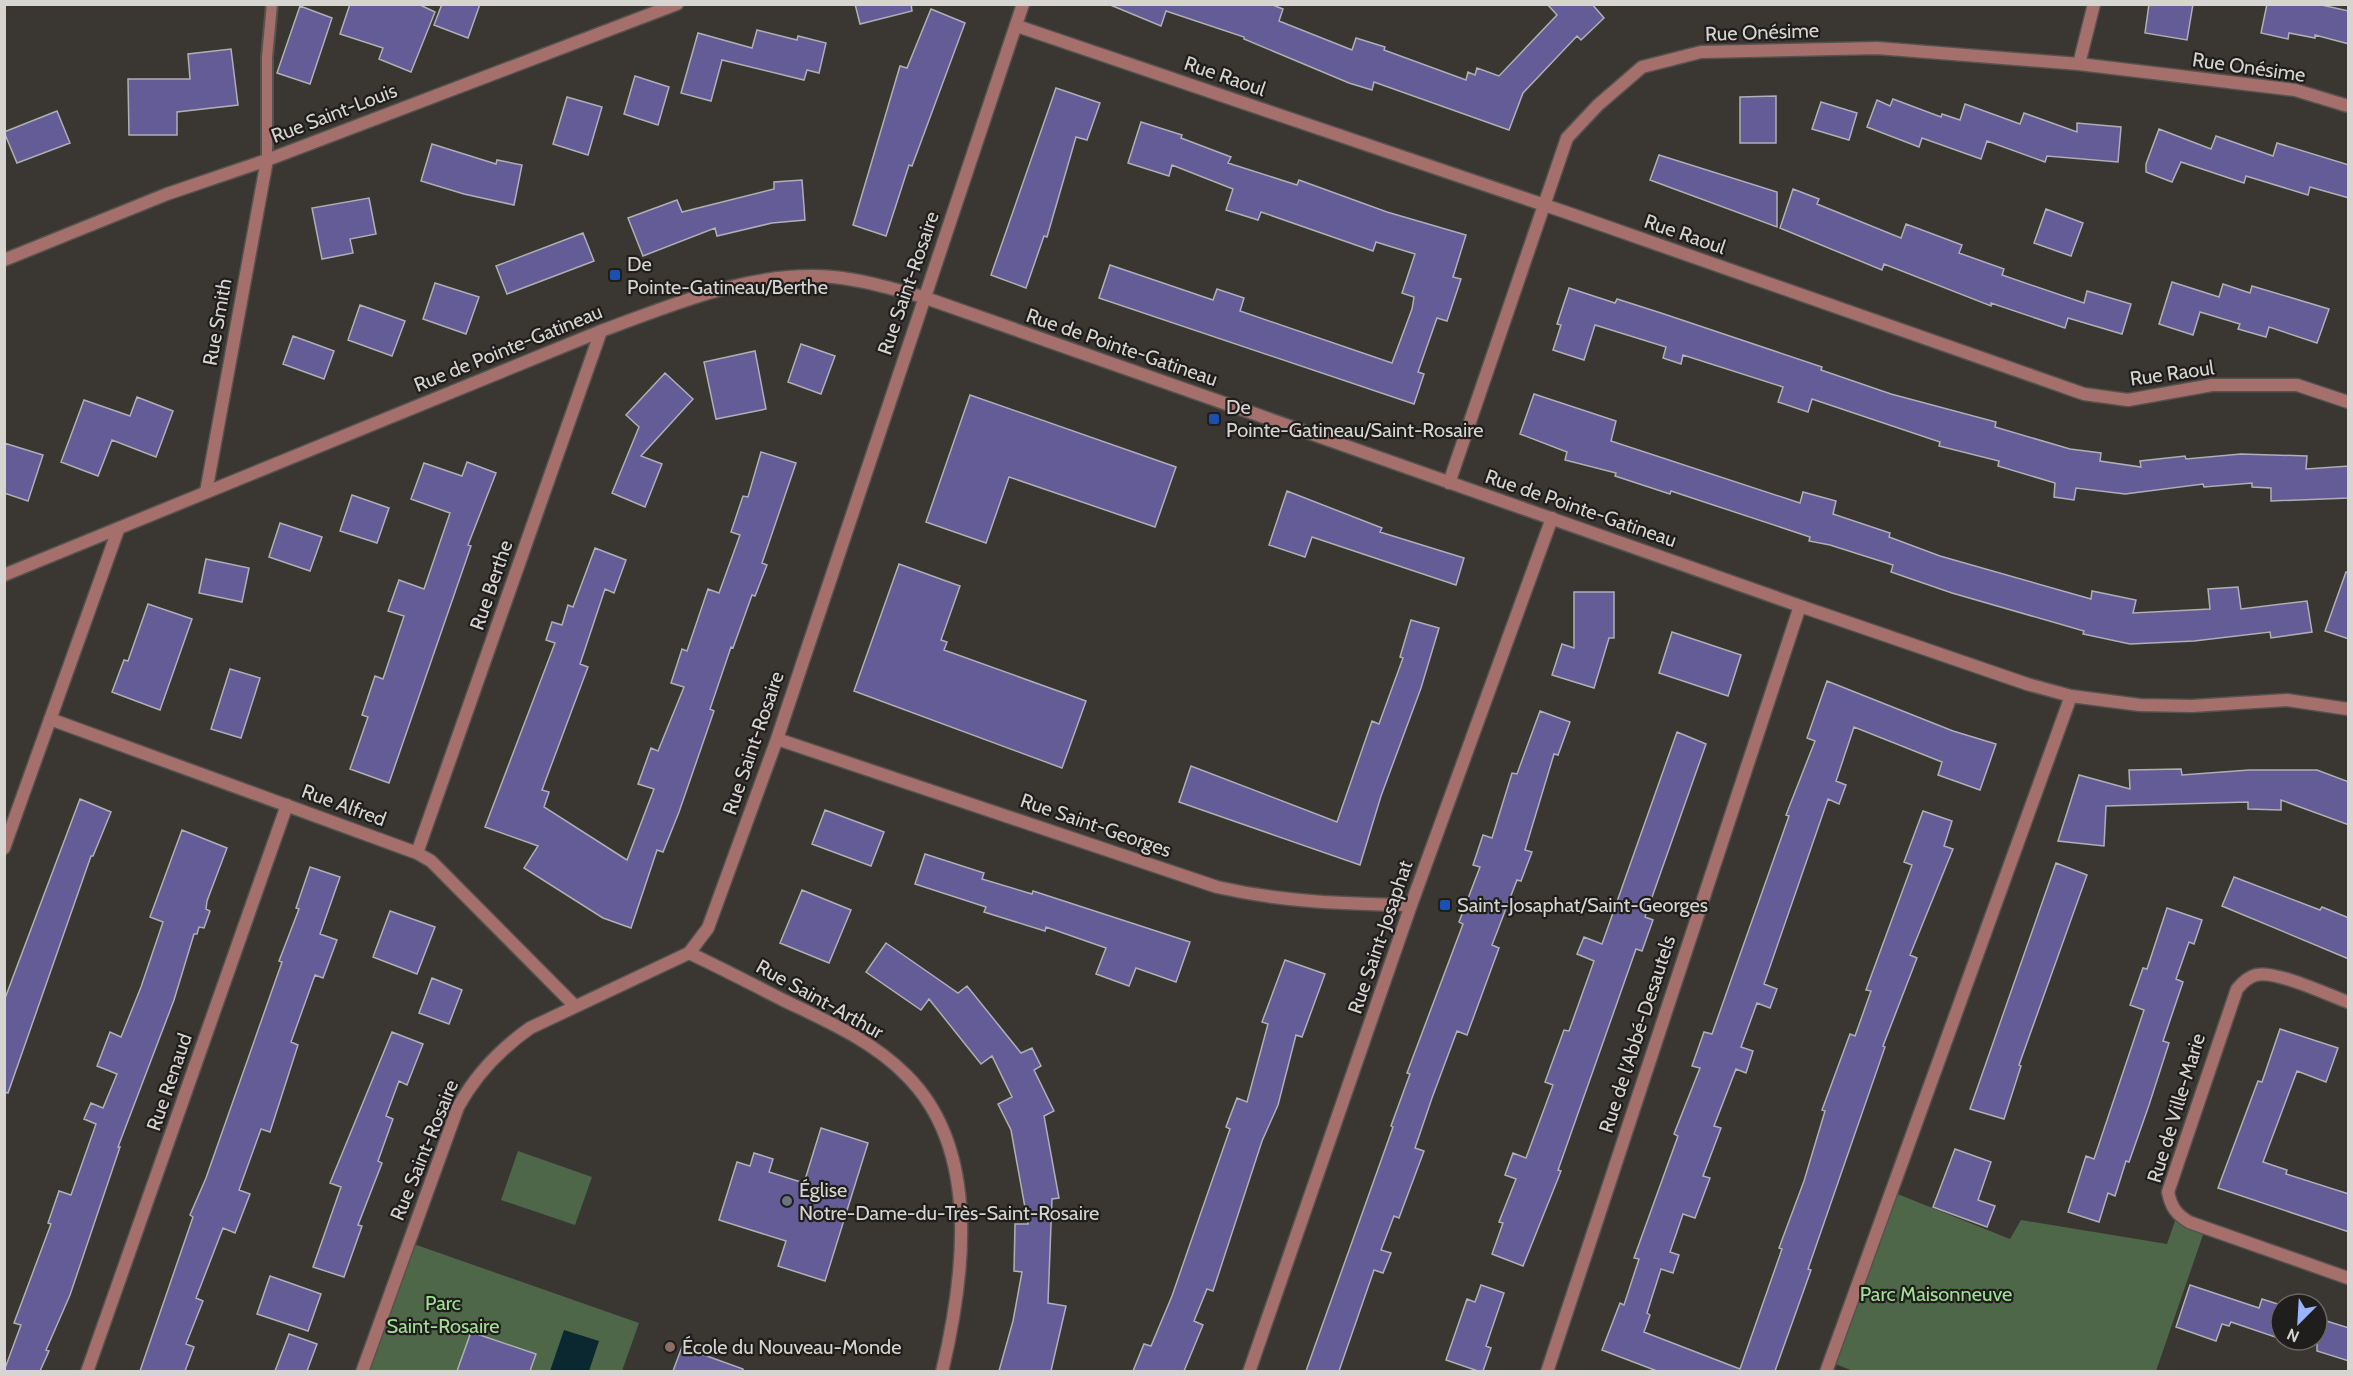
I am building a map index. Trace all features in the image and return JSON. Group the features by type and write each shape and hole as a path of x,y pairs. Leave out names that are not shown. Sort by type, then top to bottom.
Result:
{"street":[{"name":"Rue Saint-Louis","path":"4,260 167,194 267,160 677,4"},
{"name":"Rue Saint-Rosaire","path":"362,1371 454,1119 471,1083 508,1043 530,1028 574,1005 689,953 708,928 777,739 923,297 1023,4"},
{"path":"2079,64 2094,4"},
{"name":"Rue Raoul","path":"1017,26 1543,205 2084,394 2128,400 2212,385 2297,385 2349,402"},
{"name":"Rue Onésime","path":"1449,483 1567,138 1598,105 1642,67 1701,52 1877,48 2079,64 2295,90 2349,106"},
{"name":"Rue Smith","path":"206,492 267,160"},
{"name":"Rue de Pointe-Gatineau","path":"4,575 601,331 697,296 761,281 831,277 864,282 923,297 2027,684 2071,696 2165,706 2287,700 2349,709"},
{"name":"Rue Berthe","path":"417,853 601,331"},
{"name":"Rue Saint-Josaphat","path":"1249,1371 1411,905 1552,518"},
{"path":"4,848 118,530"},
{"name":"Rue de l'Abbé-Desautels","path":"1547,1371 1800,606"},
{"path":"1826,1371 2071,696"},
{"name":"Rue Alfred","path":"51,719 417,853 431,861 574,1005"},
{"name":"Rue Saint-Georges","path":"777,739 1217,886 1249,894 1320,904 1411,905"},
{"name":"Rue Renaud","path":"87,1371 287,805"},
{"name":"Rue Saint-Arthur","path":"689,953 863,1041 907,1075 933,1111 951,1155 958,1185 960,1210 959,1268 955,1309 942,1371"},
{"name":"Rue de Ville-Marie","path":"2349,1002 2275,977 2257,974 2237,989 2168,1192 2170,1204 2177,1215 2189,1222 2349,1278"}],"lane":[{"path":"267,160 267,57 273,4"}],"green space":[{"path":"518,1151 592,1177 575,1225 501,1200"},
{"name":"Parc Maisonneuve","path":"1890,1191 2010,1239 2021,1220 2167,1244 2177,1215 2205,1229 2156,1371 1856,1372 1830,1362"},
{"name":"Parc Saint-Rosaire","path":"408,1242 639,1323 622,1371 362,1372"}],"water":[{"path":"564,1330 599,1341 589,1371 550,1371"}],"building":[{"path":"350,4 418,4 435,12 411,72 379,59 383,48 340,34"},
{"path":"442,4 480,4 468,38 434,25"},
{"path":"855,4 911,4 912,11 860,24"},
{"path":"1108,4 1270,4 1283,9 1279,21 1352,50 1356,38 1385,47 1384,50 1466,80 1468,72 1475,75 1477,68 1499,76 1557,15 1547,4 1592,4 1604,18 1581,40 1577,36 1523,93 1509,130 1374,82 1372,90 1349,83 1244,39 1244,37 1166,11 1161,26"},
{"path":"2149,4 2193,4 2187,40 2145,33"},
{"path":"2267,4 2317,4 2349,11 2349,44 2315,35 2315,38 2289,33 2288,39 2261,33"},
{"path":"300,6 332,18 310,84 277,73"},
{"path":"931,9 965,23 912,166 909,165 886,236 853,225 900,66 907,68"},
{"path":"757,30 797,40 798,36 826,43 819,73 807,70 804,80 722,60 711,101 681,93 698,33 752,48"},
{"path":"231,49 238,105 177,112 177,135 129,135 128,79 190,79 188,54"},
{"path":"635,76 669,87 658,125 624,114"},
{"path":"1056,88 1100,103 1087,140 1076,137 1047,237 1044,236 1026,288 991,275"},
{"path":"1776,96 1776,143 1740,143 1740,97"},
{"path":"567,97 602,107 588,155 553,144"},
{"path":"1893,99 1941,117 1942,114 1960,120 1965,104 2020,124 2024,113 2077,132 2077,123 2121,127 2118,162 2047,156 2045,162 1987,141 1981,159 1922,138 1919,147 1867,127 1877,100 1890,106"},
{"path":"1821,102 1857,113 1849,140 1812,129"},
{"path":"57,111 70,143 17,163 4,132"},
{"path":"1141,122 1182,135 1181,138 1231,157 1228,163 1297,185 1299,180 1387,212 1466,235 1453,277 1461,279 1447,321 1437,318 1418,372 1424,374 1414,404 1099,298 1110,265 1213,300 1217,289 1244,298 1240,311 1392,363 1412,309 1414,297 1402,293 1415,254 1376,242 1373,251 1261,212 1258,220 1226,210 1233,189 1172,165 1169,176 1128,163"},
{"path":"2159,129 2211,149 2216,136 2273,156 2277,143 2349,165 2349,198 2310,187 2308,195 2246,176 2244,183 2181,162 2172,182 2146,172 2146,164"},
{"path":"432,144 496,164 497,160 522,165 514,205 464,194 421,181"},
{"path":"1659,155 1777,192 1777,227 1650,180"},
{"path":"802,180 805,220 772,223 717,236 715,228 643,256 628,218 677,200 682,212 774,189 774,182"},
{"path":"1793,189 1819,199 1817,204 1901,238 1906,224 1962,245 1959,253 2004,269 2002,275 2084,303 2087,291 2131,304 2122,334 2068,318 2065,328 1991,303 1991,306 1884,264 1882,270 1780,228"},
{"path":"369,198 376,234 350,239 353,253 322,259 312,208"},
{"path":"2046,209 2083,223 2071,256 2034,243"},
{"path":"583,233 594,261 507,294 496,266"},
{"path":"2172,282 2219,297 2223,284 2250,293 2252,286 2329,309 2317,343 2269,327 2266,337 2238,329 2240,324 2200,312 2193,335 2159,324"},
{"path":"435,283 479,297 466,334 423,319"},
{"path":"1569,288 1615,303 1617,299 1661,313 1822,367 1821,370 1891,394 1996,422 1995,427 2070,449 2101,453 2100,461 2141,467 2140,461 2185,456 2186,459 2241,454 2307,456 2306,469 2349,466 2349,498 2271,501 2271,488 2252,487 2252,483 2204,487 2203,484 2125,494 2076,488 2074,500 2054,497 2055,483 1998,466 1999,461 1939,446 1940,442 1812,399 1808,412 1778,402 1783,387 1683,355 1681,364 1663,358 1666,347 1595,325 1584,360 1553,350 1561,325 1557,324"},
{"path":"360,305 405,321 392,356 348,340"},
{"path":"293,336 334,351 324,379 283,364"},
{"path":"801,344 835,356 821,394 788,382"},
{"path":"755,351 766,409 716,419 704,362"},
{"path":"665,373 693,399 641,456 662,464 645,507 612,493 639,427 626,415"},
{"path":"1534,394 1616,421 1611,441 1800,503 1803,492 1836,501 1833,514 1890,533 1889,537 1940,556 2091,599 2092,591 2136,600 2133,613 2210,609 2208,589 2238,587 2241,609 2307,601 2312,632 2271,638 2270,632 2194,641 2130,644 2083,634 2084,631 1952,593 1891,572 1893,565 1830,545 1809,541 1810,537 1671,491 1670,494 1615,476 1616,473 1565,460 1567,452 1520,434"},
{"path":"970,395 1176,467 1155,527 1009,477 986,543 926,522"},
{"path":"137,397 173,411 156,457 112,440 98,476 61,462 84,400 130,416"},
{"path":"4,443 43,455 28,501 4,493"},
{"path":"761,452 796,463 762,563 767,565 755,596 752,595 733,648 731,647 710,709 714,711 679,812 663,852 657,850 631,928 603,918 524,868 538,846 485,827 555,643 546,640 552,622 562,625 568,605 573,607 595,548 626,560 614,593 605,589 580,664 588,667 542,790 549,792 544,807 627,860 654,789 638,784 651,748 658,751 684,687 671,683 682,649 687,651 708,589 719,593 740,535 731,532 743,496 748,497"},
{"path":"467,462 496,473 468,545 471,546 389,783 350,769 368,717 362,715 375,676 383,679 404,616 388,611 399,580 424,589 450,513 411,499 424,463 462,476"},
{"path":"1287,491 1382,528 1380,532 1464,558 1456,585 1312,537 1305,557 1269,545"},
{"path":"352,495 389,508 377,543 340,531"},
{"path":"280,523 322,537 310,571 269,557"},
{"path":"206,559 249,568 242,602 199,593"},
{"path":"899,564 960,586 941,640 947,642 944,650 1086,701 1062,768 854,691"},
{"path":"2346,572 2349,573 2349,639 2325,631"},
{"path":"1574,592 1614,592 1614,638 1609,638 1594,688 1552,675 1562,644 1574,648"},
{"path":"148,604 192,619 160,710 112,692 124,660 128,661"},
{"path":"1411,620 1439,628 1421,688 1381,796 1360,865 1179,802 1191,766 1337,822 1372,721 1379,724 1403,658 1400,657"},
{"path":"1672,632 1741,655 1728,696 1659,673"},
{"path":"230,669 260,678 241,738 211,729"},
{"path":"1827,681 1953,731 1996,744 1980,790 1938,775 1942,762 1854,727 1836,781 1846,785 1839,804 1828,799 1764,984 1777,989 1770,1008 1757,1003 1741,1047 1753,1051 1746,1073 1736,1069 1714,1126 1721,1128 1703,1176 1710,1178 1695,1218 1683,1214 1670,1252 1679,1255 1673,1273 1661,1269 1647,1313 1650,1315 1644,1332 1740,1369 1782,1249 1779,1248 1804,1181 1825,1111 1822,1110 1850,1034 1855,1036 1871,991 1866,990 1912,865 1904,862 1923,811 1952,821 1944,846 1953,849 1910,955 1917,958 1883,1046 1885,1047 1808,1269 1811,1270 1775,1371 1657,1371 1602,1350 1620,1303 1624,1305 1639,1259 1634,1258 1678,1136 1674,1134 1700,1068 1692,1066 1704,1032 1712,1034 1789,816 1786,815 1815,741 1807,738"},
{"path":"1540,711 1570,722 1558,755 1554,754 1525,850 1532,852 1521,881 1517,880 1492,945 1499,948 1467,1035 1457,1031 1415,1148 1424,1151 1399,1218 1394,1216 1381,1250 1391,1253 1383,1273 1374,1270 1339,1371 1306,1371 1393,1127 1391,1126 1410,1074 1407,1073 1463,924 1459,922 1480,867 1473,865 1483,835 1492,838 1512,773 1517,774"},
{"path":"1677,732 1706,744 1645,917 1653,920 1642,951 1636,949 1558,1170 1561,1171 1523,1266 1492,1254 1503,1223 1499,1222 1516,1179 1505,1175 1513,1153 1526,1158 1553,1085 1545,1082 1564,1030 1569,1031 1594,961 1577,954 1584,937 1602,944"},
{"path":"2181,769 2182,775 2249,770 2317,770 2349,782 2349,825 2281,800 2281,810 2248,809 2248,802 2106,806 2104,846 2058,841 2079,775 2130,789 2129,770"},
{"path":"80,799 111,812 93,856 91,856 8,1093 4,1092 4,1001"},
{"path":"825,810 884,832 871,866 812,844"},
{"path":"182,830 227,848 207,901 206,909 210,911 204,928 199,927 197,934 194,934 174,1000 118,1147 120,1147 70,1295 46,1350 49,1351 40,1371 4,1371 21,1325 14,1323 51,1224 48,1223 59,1191 71,1195 96,1124 84,1119 91,1103 103,1108 117,1074 97,1066 110,1032 121,1037 141,987 163,922 150,917"},
{"path":"925,854 984,873 982,879 1032,894 1033,891 1190,942 1176,982 1136,968 1129,986 1096,974 1106,948 1046,927 1045,931 984,912 986,907 915,884"},
{"path":"2056,863 2087,875 2019,1065 2021,1066 2004,1119 1970,1109"},
{"path":"310,867 340,877 320,934 337,940 323,978 315,975 291,1042 298,1045 270,1132 261,1129 239,1190 250,1194 235,1233 223,1228 196,1298 203,1301 186,1344 194,1347 185,1371 140,1371 193,1217 190,1215 206,1178 282,962 279,961 299,909 296,908"},
{"path":"2234,877 2320,910 2322,907 2349,918 2349,959 2222,906"},
{"path":"802,890 851,910 829,963 780,943"},
{"path":"2167,908 2202,920 2194,944 2189,942 2176,979 2183,982 2163,1041 2169,1043 2149,1105 2129,1162 2126,1161 2115,1196 2108,1193 2099,1222 2068,1212 2086,1156 2094,1159 2144,1010 2130,1005 2143,968 2147,969"},
{"path":"390,911 435,927 417,974 373,957"},
{"path":"886,943 958,993 967,986 1021,1053 1032,1048 1041,1066 1034,1070 1054,1111 1044,1116 1059,1198 1052,1199 1048,1303 1066,1306 1051,1371 999,1371 1013,1321 1022,1272 1014,1271 1015,1224 1028,1224 1011,1130 998,1104 1012,1097 992,1056 981,1064 929,999 921,1010 866,972"},
{"path":"1285,960 1325,974 1302,1037 1296,1035 1278,1105 1262,1141 1213,1291 1207,1289 1194,1321 1203,1325 1184,1371 1133,1371 1144,1344 1151,1346 1172,1296 1230,1129 1226,1127 1237,1098 1247,1102 1268,1024 1262,1022"},
{"path":"432,978 462,990 449,1024 419,1013"},
{"path":"2280,1029 2338,1048 2326,1082 2297,1071 2263,1162 2287,1170 2286,1174 2349,1194 2349,1232 2218,1188 2258,1081 2262,1082"},
{"path":"392,1032 423,1044 407,1085 399,1081 386,1116 393,1119 378,1161 382,1163 358,1225 362,1226 344,1277 313,1267 341,1187 330,1183"},
{"name":"Église Notre-Dame-du-Très-Saint-Rosaire","path":"821,1128 868,1143 825,1281 778,1266 786,1241 719,1220 737,1162 750,1166 754,1153 773,1159 769,1172 804,1183"},
{"path":"1955,1149 1991,1162 1978,1200 1995,1206 1987,1227 1933,1207"},
{"path":"270,1276 321,1294 308,1331 257,1314"},
{"path":"1481,1285 1504,1293 1486,1346 1491,1348 1483,1371 1478,1371 1446,1360 1467,1299 1475,1302"},
{"path":"2190,1285 2259,1308 2262,1299 2269,1301 2269,1335 2231,1322 2229,1326 2222,1324 2216,1341 2176,1327"},
{"path":"2329,1322 2349,1328 2349,1361 2320,1352 2329,1352"},
{"path":"471,1332 536,1354 530,1371 457,1371"},
{"path":"289,1334 317,1344 307,1371 275,1371"},
{"path":"682,1347 743,1369 743,1371 673,1371"}],"place":[{"name":"De Pointe-Gatineau/Berthe","path":"615,275"},
{"name":"De Pointe-Gatineau/Saint-Rosaire","path":"1214,419"},
{"name":"Saint-Josaphat/Saint-Georges","path":"1445,905"},
{"name":"Église Notre-Dame-du-Très-Saint-Rosaire","path":"787,1201"},
{"name":"École du Nouveau-Monde","path":"670,1347"}]}
